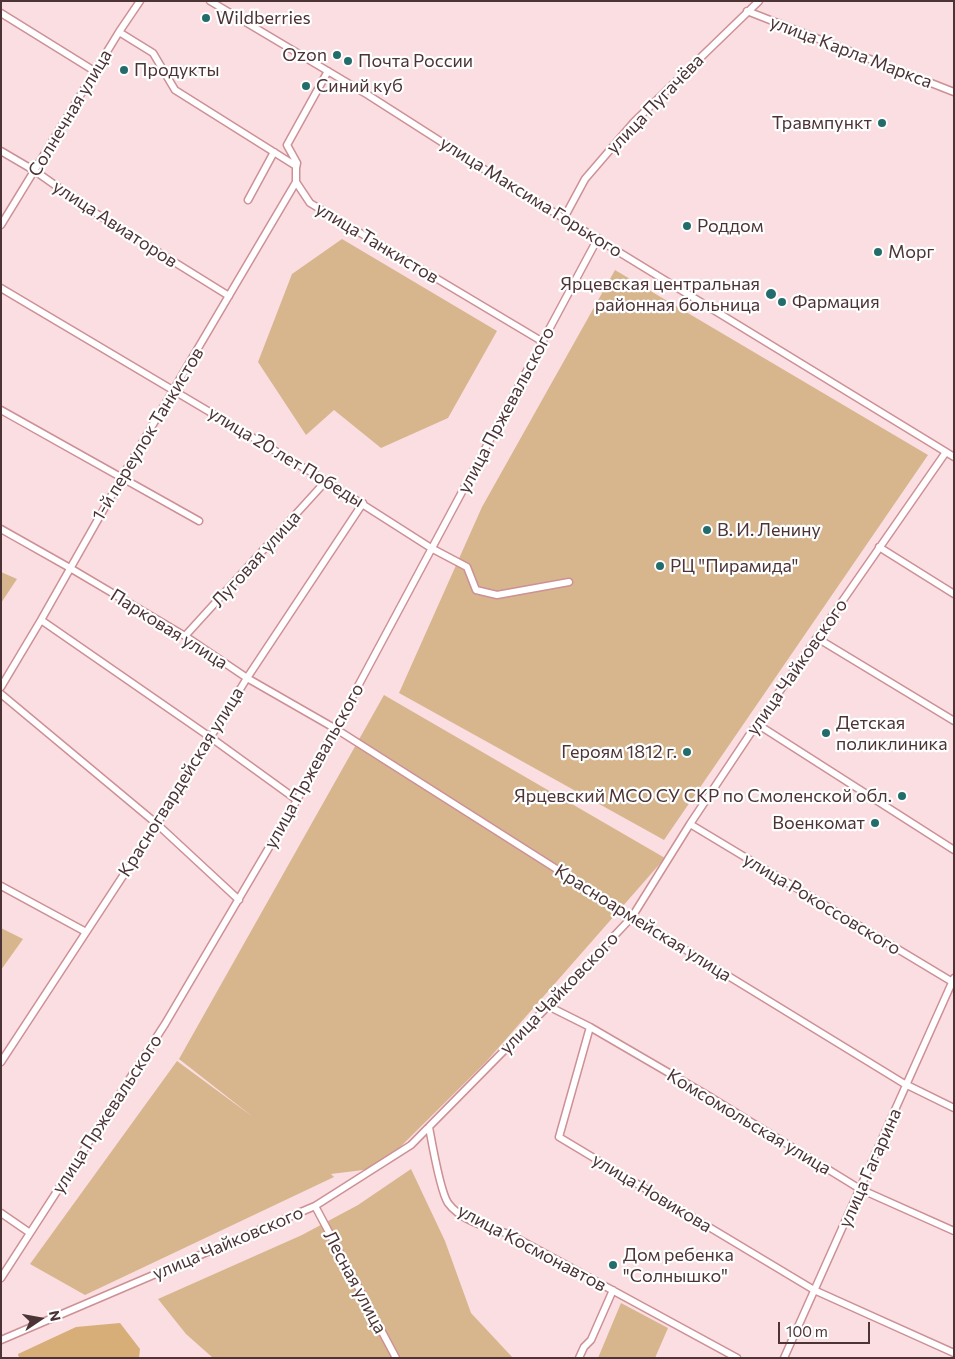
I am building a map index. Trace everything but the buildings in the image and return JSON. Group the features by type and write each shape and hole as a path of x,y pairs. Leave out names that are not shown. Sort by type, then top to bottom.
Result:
{"street":[{"name":"Солнечная улица","path":"1,225 140,1"},
{"name":"улица Максима Горького","path":"210,1 328,71 954,457"},
{"name":"улица Пугачёва","path":"564,218 585,179 634,122 759,1"},
{"name":"улица Карла Маркса","path":"747,11 954,92"},
{"path":"1,13 96,72"},
{"path":"119,32 153,53 174,90 296,166 296,168"},
{"path":"296,182 298,163 288,145 328,71"},
{"name":"улица Авиаторов","path":"1,151 35,171 89,210 230,296"},
{"path":"248,200 274,152"},
{"name":"1-й переулок Танкистов","path":"1,687 296,182"},
{"name":"улица Танкистов","path":"296,182 310,203 543,342"},
{"name":"улица Пржевальского","path":"1,1278 165,1024 297,800 598,238"},
{"name":"улица 20 лет Победы","path":"1,288 363,503 431,548 467,567 476,590 497,595 569,582"},
{"path":"1,410 199,521"},
{"name":"улица Чайковского","path":"1,1340 314,1206 411,1145 548,1006 632,917 690,824 757,724 946,452"},
{"name":"Луговая улица","path":"185,636 326,481"},
{"name":"Красногвардейская улица","path":"1,1062 157,824 247,678 363,503"},
{"name":"Парковая улица","path":"1,529 185,636 247,678 336,729"},
{"path":"879,547 954,594"},
{"path":"41,620 297,800"},
{"path":"817,638 954,721"},
{"path":"1,694 157,824 239,900"},
{"path":"757,724 954,850"},
{"name":"Красноармейская улица","path":"336,729 632,917 907,1085 954,1108"},
{"name":"улица Рокоссовского","path":"690,824 953,981"},
{"path":"1,886 86,932"},
{"name":"улица Гагарина","path":"784,1358 953,981"},
{"name":"Комсомольская улица","path":"548,1006 590,1027 712,1098 860,1189 954,1231"},
{"name":"улица Новикова","path":"590,1027 559,1137 814,1290 954,1354"},
{"name":"улица Космонавтов","path":"429,1127 441,1183 448,1202 462,1215 486,1228 510,1234 737,1358"},
{"name":"Лесная улица","path":"314,1206 396,1358"},
{"path":"1,1213 30,1233"},
{"path":"579,1358 584,1347 591,1340 612,1290"}],"shaded area":[{"path":"342,239 497,331 448,418 381,448 334,410 306,435 258,362 292,274"},
{"path":"615,270 928,455 664,840 399,693 482,507"},
{"path":"1,572 17,579 1,603"},
{"path":"384,695 665,858 486,1062 379,1168 331,1174 334,1177 85,1295 30,1264 177,1061 253,1117 179,1059"},
{"path":"1,928 23,939 1,970"},
{"path":"411,1169 445,1241 471,1313 513,1358 213,1358 186,1334 158,1299 302,1235 358,1205"},
{"path":"621,1303 668,1328 655,1358 598,1358"},
{"path":"120,1323 140,1349 139,1358 19,1358 18,1354 76,1327"}],"place":[{"name":"Wildberries","path":"206,18"},
{"name":"Ozon","path":"337,55"},
{"name":"Почта России","path":"348,61"},
{"name":"Продукты","path":"124,70"},
{"name":"Синий куб","path":"306,86"},
{"name":"Травмпункт","path":"882,123"},
{"name":"Роддом","path":"687,226"},
{"name":"Морг","path":"878,252"},
{"name":"Ярцевская центральная районная больница","path":"771,294"},
{"name":"Фармация","path":"782,302"},
{"name":"В. И. Ленину","path":"707,530"},
{"name":"РЦ \"Пирамида\"","path":"660,566"},
{"name":"Детская поликлиника","path":"826,733"},
{"name":"Героям 1812 г.","path":"687,752"},
{"name":"Ярцевский МСО СУ СКР по Смоленской обл.","path":"902,796"},
{"name":"Военкомат","path":"875,823"},
{"name":"Дом ребенка \"Солнышко\"","path":"613,1265"}]}
